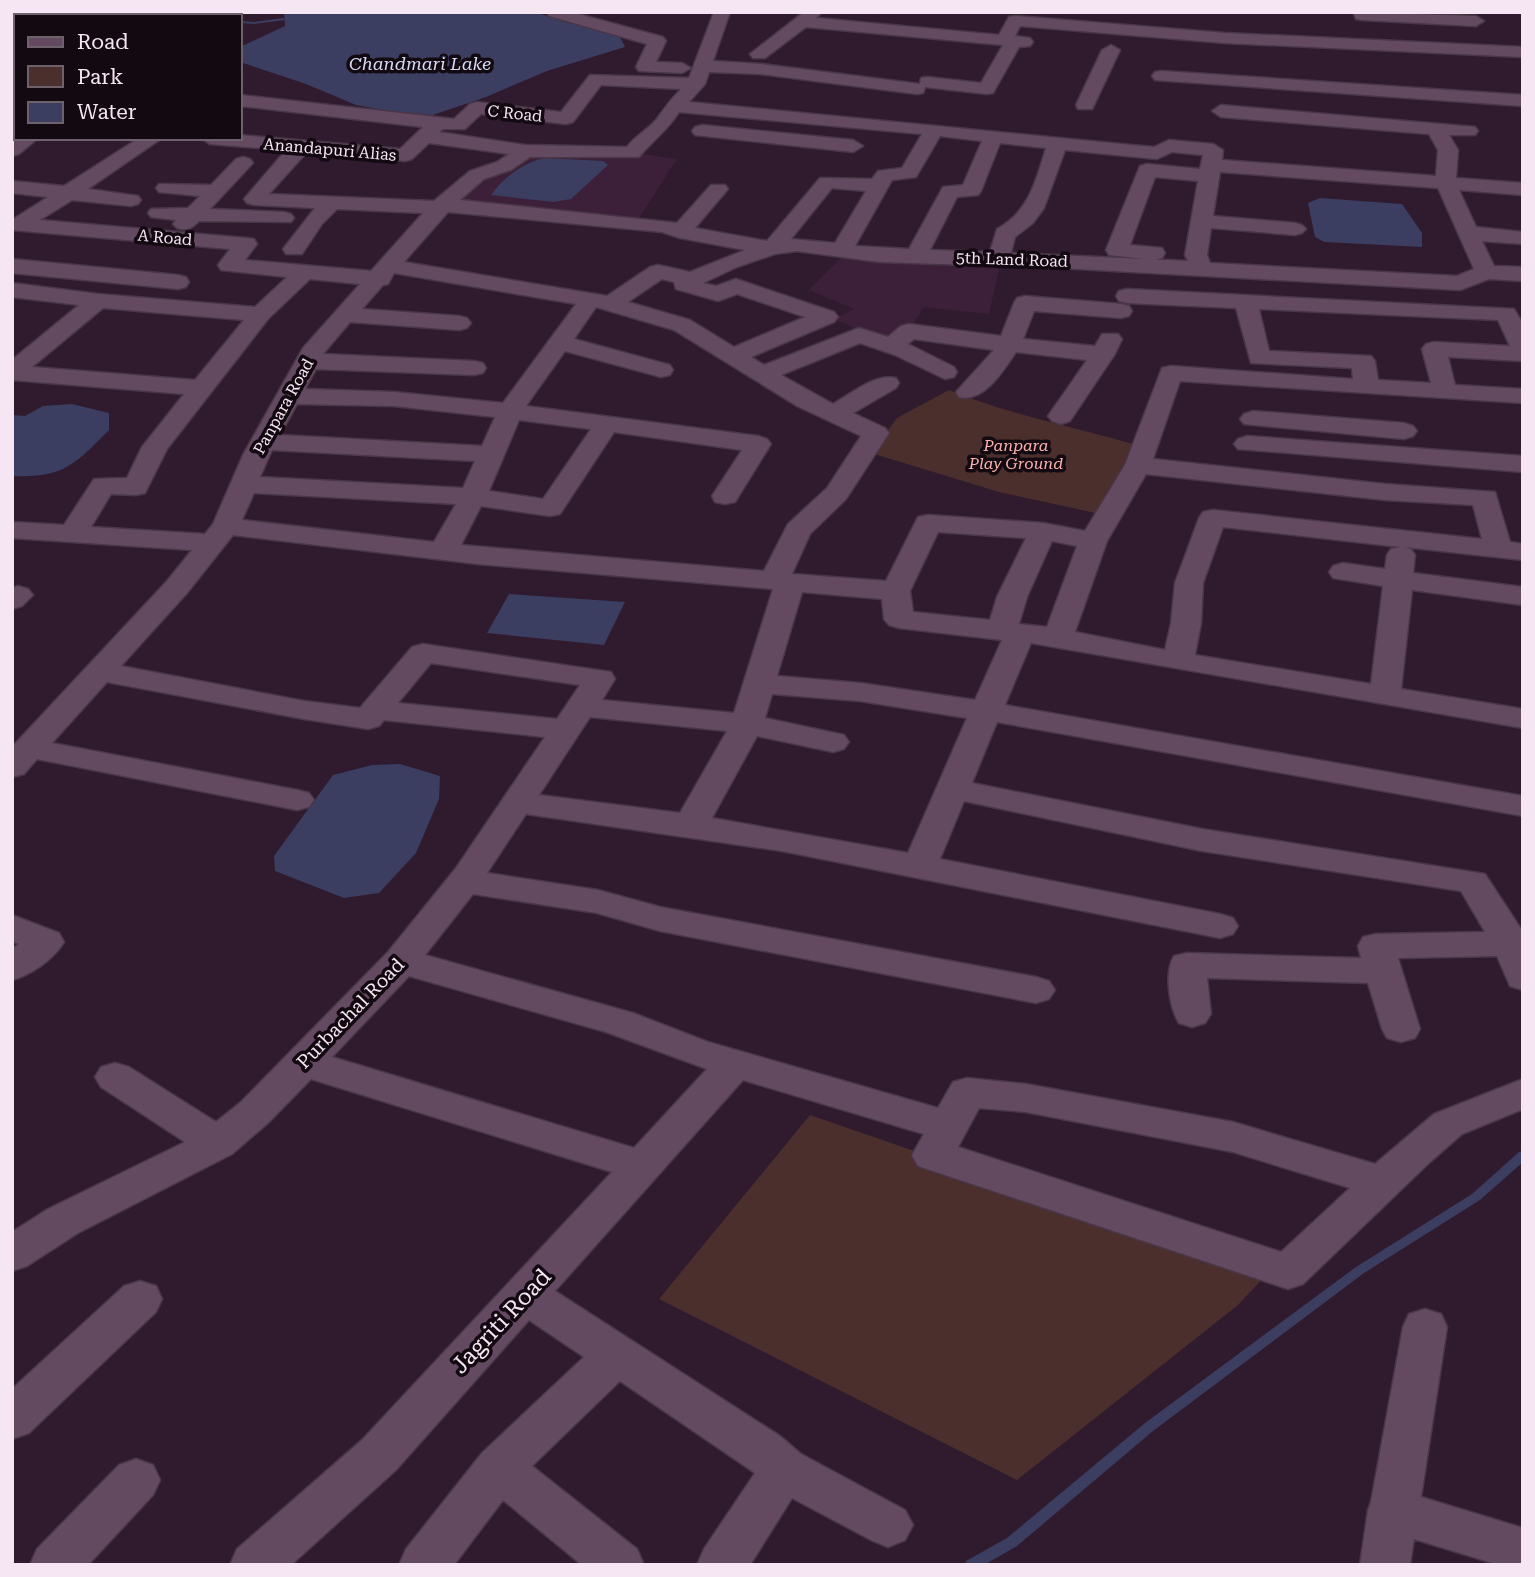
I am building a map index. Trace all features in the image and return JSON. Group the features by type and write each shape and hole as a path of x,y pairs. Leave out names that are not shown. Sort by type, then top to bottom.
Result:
{"street":[{"path":"41,12 76,14"},
{"path":"559,12 555,13 607,29 659,35 645,67 700,73 761,69 870,83 987,89 1017,17 1093,28 1224,38 1263,33 1523,52"},
{"path":"430,130 521,151 629,154 644,138 661,126 700,73 722,12"},
{"path":"1093,28 1102,12"},
{"path":"1163,33 1172,12"},
{"path":"1361,12 1362,15 1476,21"},
{"path":"759,54 808,17 1038,43"},
{"path":"607,29 633,19"},
{"path":"1199,263 1202,221 1214,144 1229,81 1224,38"},
{"path":"1086,106 1118,50 1087,48"},
{"path":"1461,49 1495,99"},
{"path":"1504,51 1523,59"},
{"name":"C Road","path":"242,100 430,130 458,125 477,108 566,118 596,79 700,73"},
{"path":"1161,76 1523,101"},
{"path":"844,110 870,83"},
{"path":"674,106 870,120 933,131 1157,153 1169,146 1435,128 1468,131"},
{"path":"661,126 850,152 870,120"},
{"path":"1435,128 1448,150 1446,184 1486,272 1523,274"},
{"name":"Anandapuri Alias","path":"233,140 405,155 430,130"},
{"path":"842,250 885,175 909,173 933,131"},
{"path":"916,256 950,191 971,191 993,137"},
{"path":"68,193 150,140"},
{"path":"1350,262 1199,263 1117,250 1147,170 1214,144 1446,184 1523,189"},
{"path":"999,258 1005,234 1019,229 1041,193 1057,145"},
{"name":"5th Land Road","path":"302,146 254,199 569,215 666,226 680,232 772,248 797,245 916,256 1141,267 1199,263 1460,283 1486,272"},
{"name":"Panpara Road","path":"21,757 177,587 219,534 263,442 315,348 441,207 477,175 504,166 522,153 521,151"},
{"path":"169,238 243,163"},
{"path":"734,355 826,317 736,286 718,294 684,284 729,262 772,248 827,181 878,186"},
{"path":"12,187 131,200"},
{"path":"166,187 216,191"},
{"path":"280,270 315,220 367,187"},
{"path":"680,232 718,189"},
{"name":"A Road","path":"68,193 19,225 294,249"},
{"path":"158,214 315,220"},
{"path":"1202,221 1295,229"},
{"path":"1468,233 1523,238"},
{"path":"246,244 229,265 304,273 385,272 600,302 682,325 734,355 760,375 833,414 876,433 836,493 798,530 782,581 747,724 691,825"},
{"path":"12,266 178,282"},
{"path":"1061,416 1103,354 1141,267"},
{"path":"443,552 473,497 510,411 558,342 600,302 658,272 693,279"},
{"path":"74,532 103,485 136,487 155,447 260,314 304,273"},
{"path":"12,290 98,301 260,314"},
{"path":"12,372 98,301"},
{"path":"1246,302 1259,358 1363,360 1366,386"},
{"path":"968,392 1000,363 1011,345 1025,303 1323,303 1506,314 1523,348"},
{"path":"1323,303 1331,331"},
{"path":"1434,311 1444,335"},
{"path":"346,315 459,323"},
{"path":"38,316 74,320"},
{"path":"891,346 909,331 1103,354"},
{"path":"760,375 859,335 891,346 945,372"},
{"path":"558,342 661,370"},
{"path":"1445,392 1434,349 1523,354"},
{"path":"308,361 474,368"},
{"path":"12,372 202,388"},
{"path":"1058,637 1093,541 1138,466 1171,373 1267,382 1523,396"},
{"path":"1178,661 1186,623 1189,583 1213,519 1239,477 1253,419 1267,382"},
{"path":"833,414 887,383"},
{"path":"288,396 394,399 758,443 725,496"},
{"path":"1253,419 1404,431"},
{"path":"243,484 473,497 550,508 608,423"},
{"path":"263,442 490,454"},
{"path":"1247,444 1523,464"},
{"path":"1138,466 1385,492 1485,498 1510,550"},
{"path":"1213,519 1510,550"},
{"path":"1093,541 1043,531 928,523 896,591 899,619 1058,637 1178,661 1523,719"},
{"path":"12,530 219,534 896,591"},
{"path":"919,866 986,711 1011,632 1012,597 1043,531"},
{"path":"1385,695 1402,540"},
{"path":"1343,572 1523,596"},
{"path":"100,671 317,712 368,719 423,653 582,705"},
{"path":"757,684 860,692 986,711 1523,806"},
{"path":"376,710 582,705 747,724 833,742"},
{"name":"Purbachal Road","path":"12,1254 63,1222 218,1143 255,1112 401,961 464,880 582,705"},
{"path":"21,757 297,800"},
{"path":"952,789 1202,840 1473,882 1519,955"},
{"path":"517,803 603,811 691,825 919,866 1220,926"},
{"path":"464,880 598,902 660,919 1036,990"},
{"path":"12,927 46,942 12,968"},
{"path":"1401,1029 1376,946 1519,955"},
{"path":"401,961 619,1022 695,1052 949,1126"},
{"path":"1192,1014 1187,965 1384,971"},
{"path":"303,1062 643,1166"},
{"name":"Jagriti Road","path":"255,1565 379,1454 735,1064"},
{"path":"115,1077 218,1143"},
{"path":"1383,1182 1233,1137 1026,1098 967,1092 933,1154 1288,1272 1448,1124 1523,1093"},
{"path":"525,1295 763,1450 784,1469 888,1525"},
{"path":"12,1419 139,1299"},
{"path":"1385,1565 1392,1510 1425,1327"},
{"path":"424,1565 499,1468 616,1355"},
{"path":"499,1468 619,1565"},
{"path":"722,1565 784,1469"},
{"path":"55,1565 136,1480"},
{"path":"1392,1510 1513,1553"}],"shaded area":[{"path":"529,154 629,157 643,154 677,159 637,221 453,204 482,176"},
{"path":"844,255 1001,260 989,314 924,307 912,326 888,341 833,319 854,309 809,290"}],"green space":[{"name":"Panpara Play Ground","path":"949,390 1019,414 1140,446 1100,514 999,492 871,453 897,418"},
{"path":"810,1115 1268,1273 1238,1305 1017,1480 659,1299"}],"water":[{"name":"Chandmari Lake","path":"284,12 534,12 620,37 625,47 547,71 486,97 424,118 356,105 306,84 242,63 242,46 285,26"},
{"path":"544,158 603,161 608,165 571,199 554,202 491,195 514,172"},
{"path":"1320,198 1402,204 1422,233 1422,247 1324,242 1315,237 1308,203"},
{"path":"72,404 109,413 109,430 67,467 44,475 12,476 12,415 25,416 43,406"},
{"path":"509,594 625,602 604,645 487,633"},
{"path":"400,764 440,776 439,799 416,853 379,893 344,898 275,871 274,856 333,775 372,765"}],"waterway":[{"path":"201,12 207,14"},
{"path":"242,22 283,19"},
{"path":"971,1565 1012,1542 1149,1427 1360,1270 1476,1197 1523,1155"}]}
